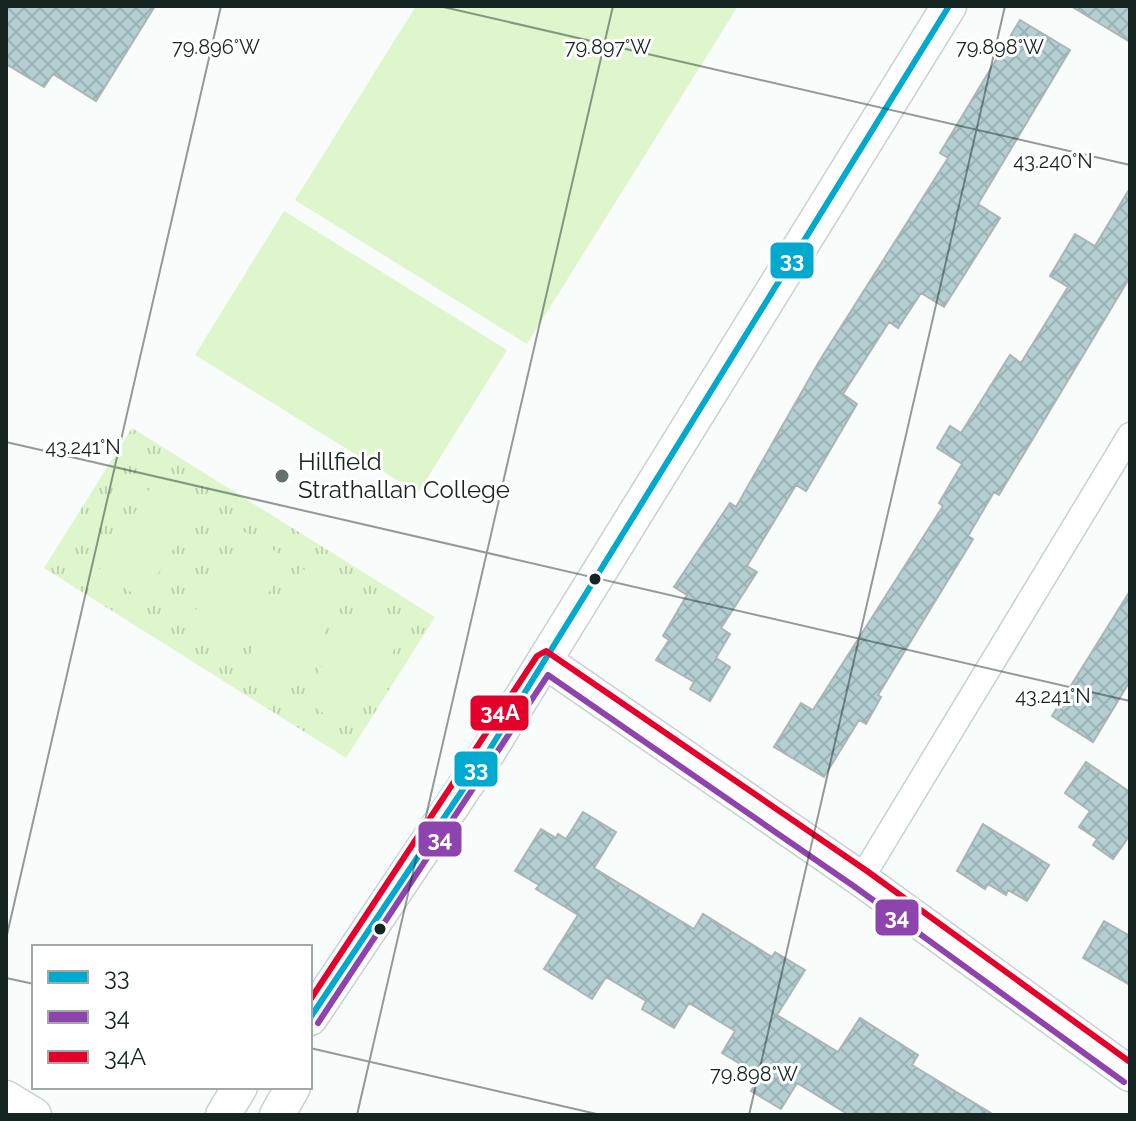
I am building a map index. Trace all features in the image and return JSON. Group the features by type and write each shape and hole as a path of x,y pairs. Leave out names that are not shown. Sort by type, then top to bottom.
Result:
{"main road":[{"path":"312,1015 545,661 949,6"},
{"path":"545,661 861,879 1130,1074"},
{"path":"223,1115 239,1089"},
{"path":"277,1115 292,1089"},
{"path":"6,1098 34,1115"}],"street":[{"path":"861,879 1130,435"}],"green space":[{"path":"416,6 738,6 527,344 295,200"},
{"path":"284,211 507,350 418,493 195,355"},
{"path":"132,428 435,617 346,758 44,568"},
{"path":"157,477 201,505 142,599 98,572"},
{"path":"245,532 289,560 229,655 185,627"},
{"path":"303,569 347,597 288,691 244,663"},
{"path":"361,605 405,632 345,727 301,699"}],"building":[{"path":"6,6 155,6 96,101 53,74 44,87 6,64"},
{"path":"1071,6 1130,6 1130,42"},
{"path":"1020,20 1070,50 978,204 1000,218 944,307 921,293 898,328 889,322 843,394 857,404 806,491 796,485 747,566 757,572 721,628 730,634 716,658 730,667 710,701 690,689 694,682 656,660 669,640 663,636 687,595 674,587 730,503 736,507 820,360 948,158 940,153"},
{"path":"1130,188 1130,277 999,495 994,492 968,536 973,539 878,695 881,697 866,724 859,720 824,777 774,747 801,703 813,710 943,506 939,503 962,464 937,448 950,426 961,433 1010,355 1021,363 1068,287 1050,276 1075,234 1095,246"},
{"path":"1130,591 1130,681 1093,742 1052,716"},
{"path":"1086,762 1130,792 1130,835 1113,859 1093,845 1097,839 1079,827 1090,811 1065,793"},
{"path":"583,812 616,832 594,868 694,929 703,914 772,957 775,952 805,970 777,1015 838,1052 860,1018 918,1055 912,1065 994,1115 849,1115 797,1083 781,1109 751,1091 760,1076 722,1053 735,1031 689,1003 674,1028 642,1009 646,1001 606,977 592,999 544,969 578,915 536,889 539,885 515,871 541,829 556,838 558,834 566,839"},
{"path":"983,824 1049,865 1027,901 1008,890 1006,895 988,884 985,889 957,871"},
{"path":"1104,921 1130,936 1130,985 1083,958"}],"transit line":[{"name":"33","path":"312,1015 488,752 949,6"},
{"name":"34A","path":"312,997 537,656 546,651 867,871 1130,1062"},
{"name":"34","path":"318,1023 548,675 855,887 1124,1082"}],"place":[{"name":"Hillfield Strathallan College","path":"282,476"}]}
